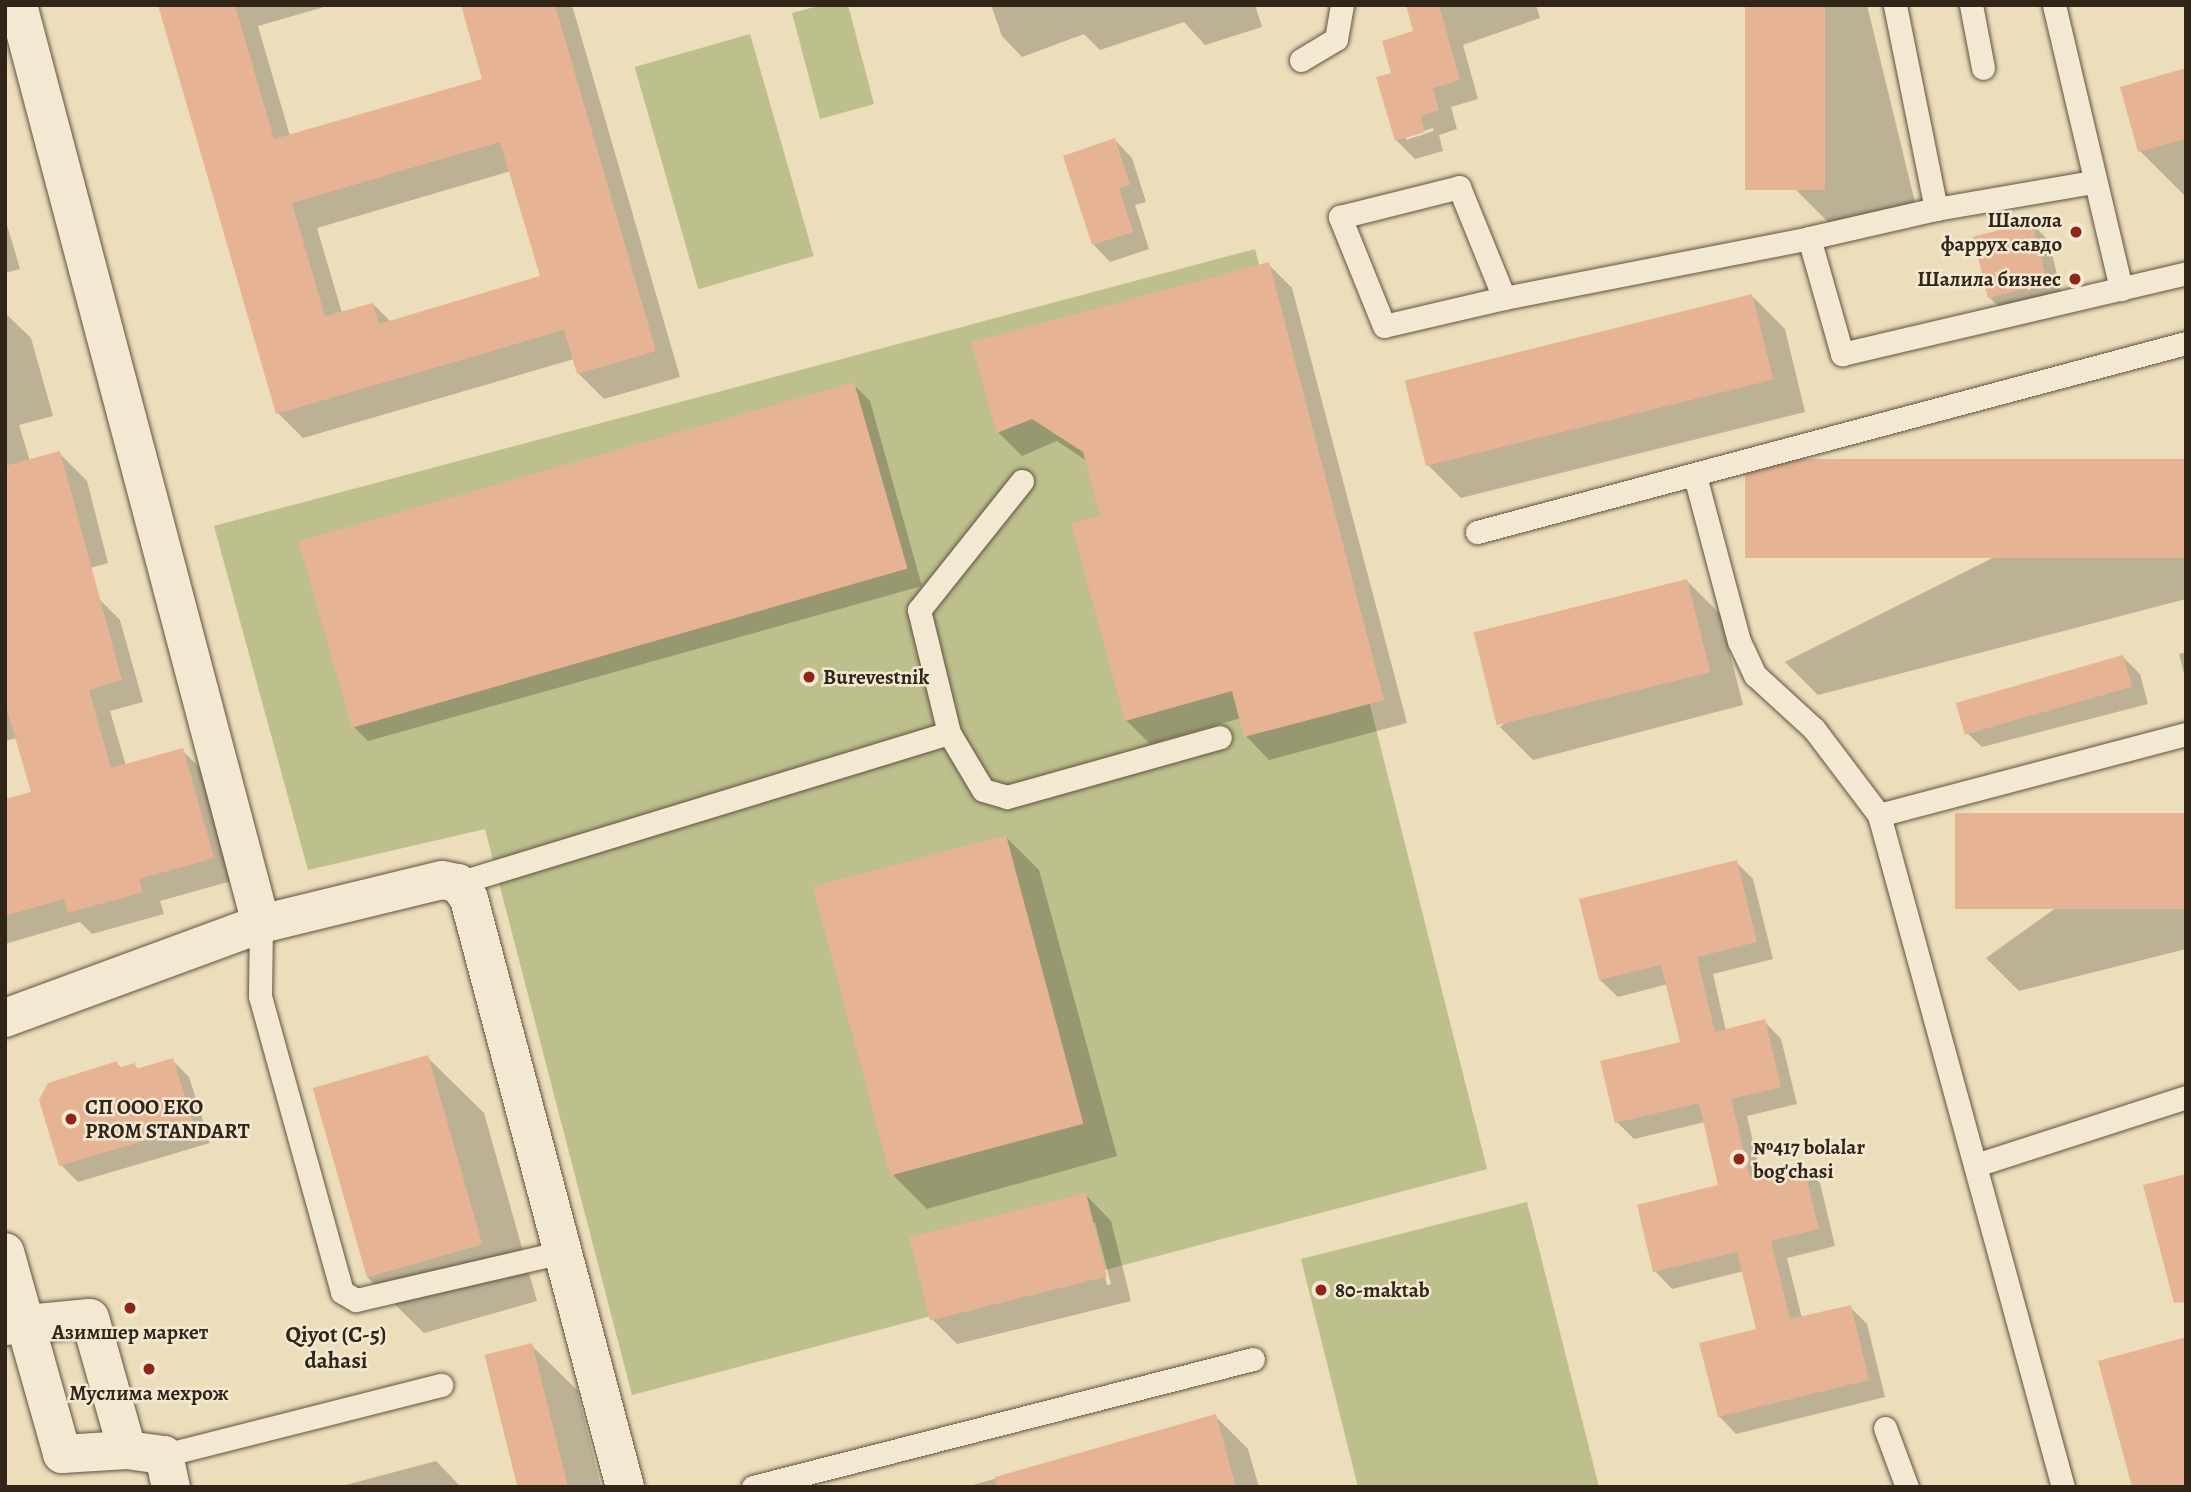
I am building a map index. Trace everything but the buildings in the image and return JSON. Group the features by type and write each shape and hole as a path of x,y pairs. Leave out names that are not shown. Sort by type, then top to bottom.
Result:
{"street":[{"path":"18,5 261,924"},
{"path":"5,1018 261,924 442,880 458,883 469,900 625,1487"},
{"path":"5,1252 15,1324 62,1454 154,1464 90,1318 15,1324"}],"lane":[{"path":"1301,60 1336,39 1342,5"},
{"path":"1895,5 1936,209"},
{"path":"1970,5 1983,68"},
{"path":"2054,5 2092,181 2121,289"},
{"path":"1504,298 1459,187 1340,217 1384,326 1504,298 1809,238 1936,209 2092,181"},
{"path":"1809,238 1842,354 2186,273"},
{"path":"1477,532 1695,476 2186,342"},
{"path":"1695,476 1739,641 1755,675 1814,729 1879,816 2063,1487"},
{"path":"1022,481 919,610 949,733 983,790 1007,797 1220,737"},
{"path":"458,883 949,733"},
{"path":"1879,816 2186,734"},
{"path":"261,924 260,996 342,1292 356,1300 562,1252"},
{"path":"1976,1165 2186,1097"},
{"path":"754,1487 1253,1359"},
{"path":"154,1464 441,1385"},
{"path":"1885,1428 1906,1487"}],"green space":[{"path":"822,5 848,5 874,104 820,119 792,13"},
{"path":"750,34 814,256 698,289 635,67"},
{"name":"Burevestnik","path":"1255,249 1487,1169 632,1395 485,829 308,870 214,526"},
{"path":"1527,1202 1599,1487 1358,1487 1301,1259"}],"place":[{"name":"Шалола фаррух савдо","path":"2076,232"},
{"name":"Шалила бизнес","path":"2075,279"},
{"name":"Burevestnik","path":"809,677"},
{"name":"СП ООО EKO PROM STANDART","path":"71,1119"},
{"name":"№417 bolalar bog'chasi","path":"1739,1159"},
{"name":"80-maktab","path":"1321,1290"},
{"name":"Азимшер маркет","path":"130,1308"},
{"name":"Муслима мехрож","path":"149,1369"}],"district":[{"name":"Qiyot (C-5) dahasi","path":"336,1348"}]}
